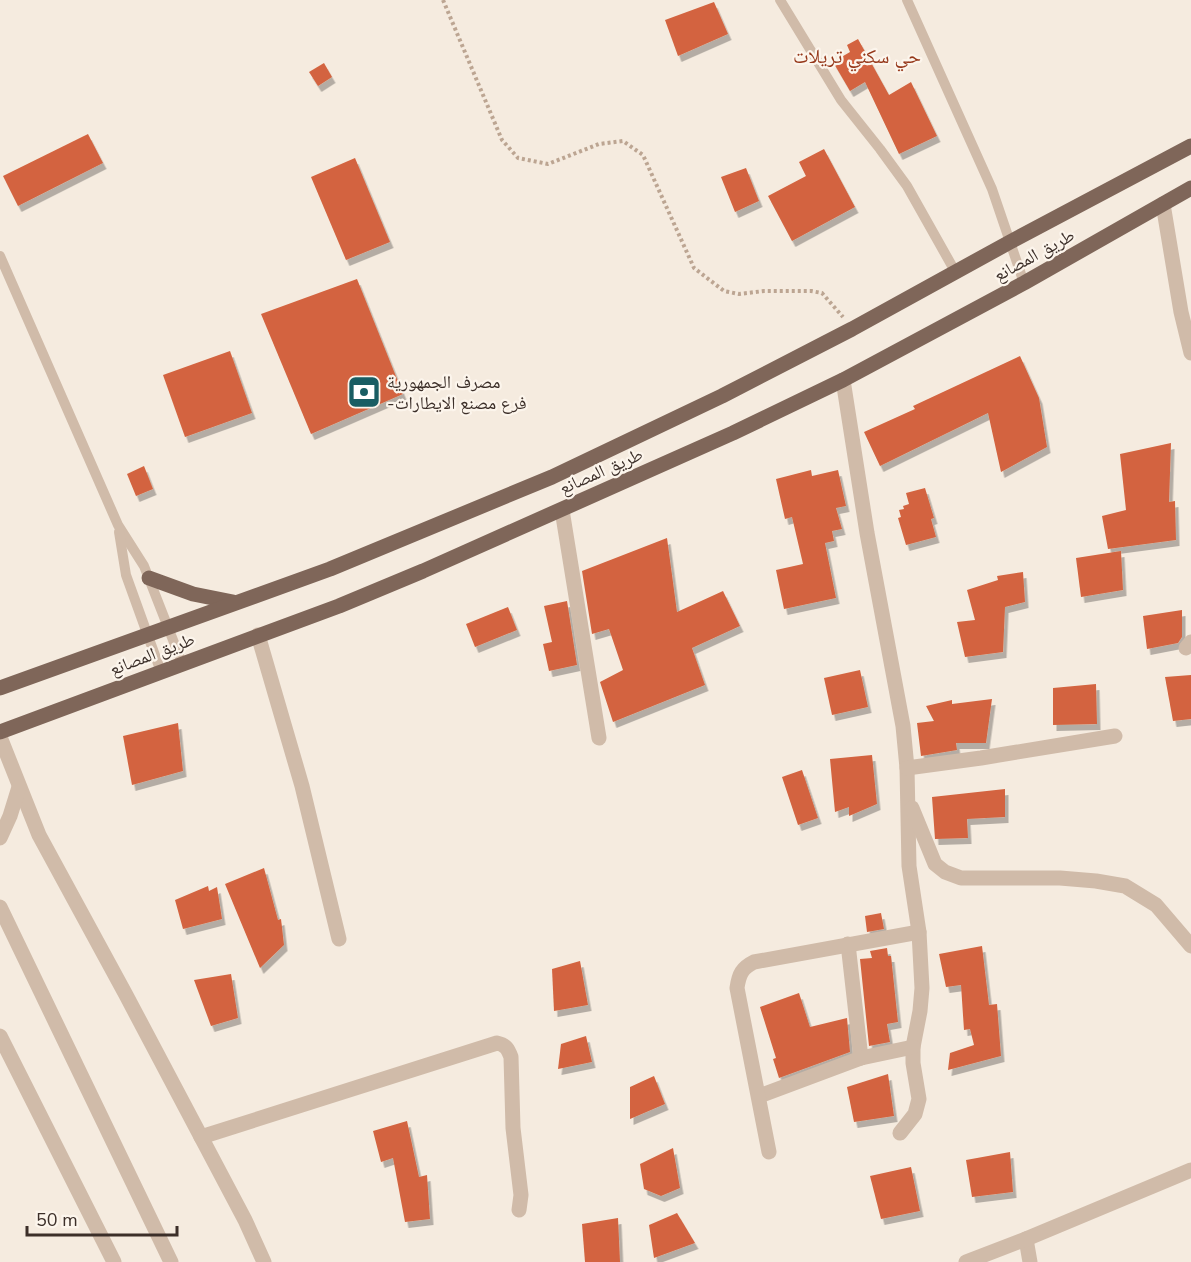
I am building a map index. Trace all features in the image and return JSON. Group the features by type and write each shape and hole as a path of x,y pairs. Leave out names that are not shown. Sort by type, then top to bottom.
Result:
{"main road":[{"name":"طريق المصانع","path":"0,688 330,569 552,477 722,396 852,329 1010,242 1191,147"},
{"name":"طريق المصانع","path":"0,732 339,606 733,433 843,380 1024,283 1191,188"},
{"path":"149,578 193,594 236,602"}],"street":[{"path":"1163,204 1181,312 1191,353"},
{"path":"843,380 873,566 903,726 907,768 909,866 919,932 922,988 913,1047 913,1063 919,1099 915,1114 900,1132"},
{"path":"562,510 599,738"},
{"path":"258,635 302,786 339,939"},
{"path":"907,768 1115,736"},
{"path":"0,737 39,835 90,926 245,1220 264,1262"},
{"path":"0,838 19,787"},
{"path":"909,799 935,864 945,872 962,878 1060,878 1096,880 1125,886 1156,905 1191,946"},
{"path":"0,906 171,1262"},
{"path":"768,1152 737,988 743,967 754,962 919,932"},
{"path":"848,944 861,1058"},
{"path":"0,1036 114,1262"},
{"path":"201,1137 497,1043 504,1044 511,1057 513,1128 521,1195 519,1210"},
{"path":"759,1096 861,1058 913,1047"},
{"path":"966,1262 1191,1170"},
{"path":"1026,1239 1030,1262"}],"lane":[{"path":"780,0 841,100 907,186 956,273"},
{"path":"907,0 992,189 1024,283"},
{"path":"0,256 118,525 144,566 182,663"},
{"path":"118,525 126,575 161,672"}],"path":[{"path":"442,0 502,140 518,158 548,164 599,144 623,141 643,155 694,267 724,291 739,294 764,291 822,293 852,329"}],"building":[{"path":"714,2 728,34 678,56 665,20"},
{"path":"858,39 889,95 911,82 937,136 899,154 865,82 850,91 833,62 850,52 847,45"},
{"path":"324,63 332,77 318,86 309,72"},
{"path":"88,134 103,163 18,206 3,176"},
{"path":"824,149 855,207 792,241 768,196 806,176 799,162"},
{"path":"355,158 390,242 346,260 311,177"},
{"path":"746,168 759,201 735,212 721,177"},
{"path":"357,279 403,394 311,434 261,314"},
{"path":"230,351 252,413 185,437 163,375"},
{"path":"1020,356 1039,398 1047,447 1001,472 988,413 880,466 864,432 915,409 913,406"},
{"path":"1171,443 1169,502 1175,501 1176,540 1108,549 1102,516 1126,510 1120,454"},
{"path":"144,466 153,489 136,496 127,474"},
{"path":"811,470 812,476 838,470 846,506 836,508 842,529 832,531 834,541 825,543 836,598 784,609 776,570 803,564 792,517 785,519 776,479"},
{"path":"925,488 934,518 931,519 936,537 906,545 898,518 901,517 899,510 909,504 906,493"},
{"path":"667,538 677,612 723,591 740,626 692,648 705,685 613,722 600,682 623,670 609,629 592,634 582,571"},
{"path":"1121,551 1123,590 1081,597 1076,558"},
{"path":"1023,572 1025,602 1005,607 1003,652 965,657 957,622 975,620 967,590 998,580 997,576"},
{"path":"567,601 577,665 549,671 543,644 552,642 544,606"},
{"path":"508,607 517,630 475,647 466,624"},
{"path":"1182,610 1182,637 1178,643 1147,649 1143,616"},
{"path":"860,670 868,707 832,715 824,678"},
{"path":"1191,675 1191,719 1173,721 1165,677"},
{"path":"1096,684 1097,724 1053,725 1053,688"},
{"path":"992,699 986,743 956,743 957,750 921,756 917,723 934,721 926,706 952,700 952,704"},
{"path":"178,723 183,771 132,785 123,736"},
{"path":"872,755 877,804 849,816 849,807 835,812 830,759"},
{"path":"802,770 818,818 798,825 782,777"},
{"path":"1005,789 1005,817 967,819 968,838 935,839 932,797"},
{"path":"264,868 278,920 281,919 284,945 260,968 225,884"},
{"path":"208,886 209,891 217,887 222,919 183,929 175,900"},
{"path":"881,913 884,929 867,932 865,916"},
{"path":"982,946 989,1005 997,1004 1001,1056 948,1070 950,1053 974,1045 970,1029 964,1030 961,985 946,987 939,954"},
{"path":"887,948 888,956 891,956 898,1022 887,1024 890,1042 869,1046 860,959 872,958 870,951"},
{"path":"580,961 588,1005 554,1011 552,969"},
{"path":"231,974 238,1018 211,1026 194,980"},
{"path":"799,993 810,1027 847,1018 850,1052 779,1078 773,1059 776,1058 760,1007"},
{"path":"586,1036 592,1062 558,1069 561,1044"},
{"path":"888,1074 894,1116 854,1122 847,1087"},
{"path":"654,1076 665,1104 630,1119 630,1087"},
{"path":"407,1121 419,1177 427,1175 430,1219 405,1222 393,1158 381,1162 373,1131"},
{"path":"673,1148 680,1188 661,1196 644,1189 640,1164"},
{"path":"1010,1152 1013,1192 972,1197 966,1160"},
{"path":"911,1167 920,1211 881,1219 870,1176"},
{"path":"677,1213 695,1243 654,1258 649,1225"},
{"path":"618,1218 620,1262 585,1262 582,1224"}],"place":[{"name":"مصرف الجمهورية -فرع مصنع الايطارات","path":"364,392"}],"district":[{"name":"حي سكني تريلات","path":"857,56"}]}
